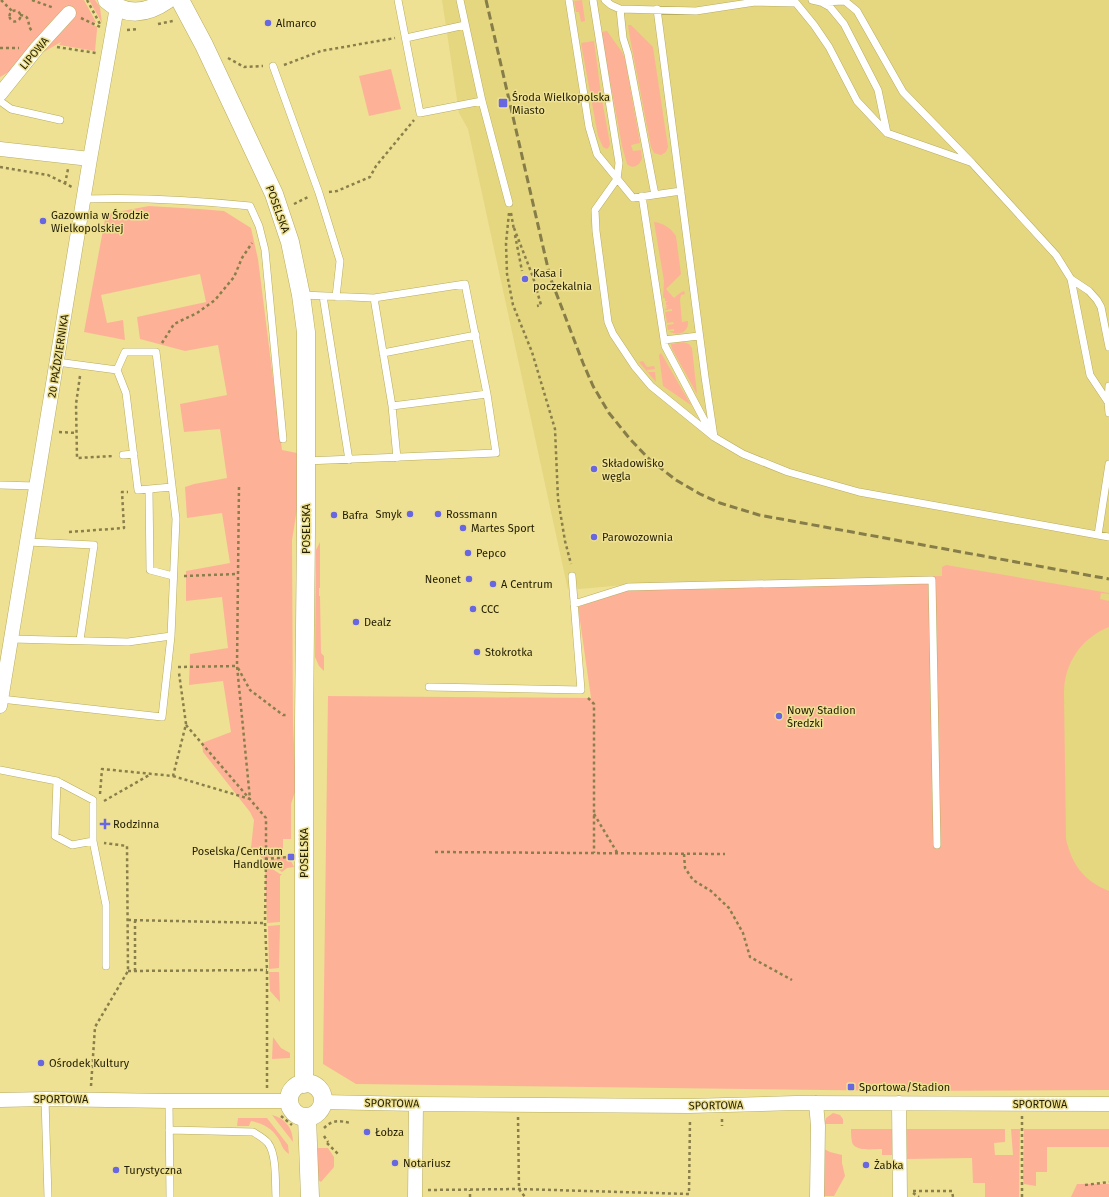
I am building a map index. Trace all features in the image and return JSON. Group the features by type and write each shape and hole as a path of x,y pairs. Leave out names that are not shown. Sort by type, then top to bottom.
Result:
{"street":[{"path":"112,3 127,11 137,12 148,11 158,7 167,0"},
{"name":"POSELSKA","path":"180,0 204,45 274,194 290,242 301,295 306,332 304,1084"},
{"name":"20 PAŹDZIERNIKA","path":"1,703 90,159 112,3"},
{"name":"LIPOWA","path":"0,94 37,48 68,13"},
{"path":"0,148 90,159"},
{"path":"304,1084 311,1084 317,1088 321,1094 322,1102 318,1112 313,1116 307,1117 295,1113 290,1108 284,1108 293,1090 304,1084"},
{"name":"SPORTOWA","path":"0,1100 45,1098 169,1101 284,1108"},
{"name":"SPORTOWA","path":"322,1102 689,1106 816,1103 1109,1104"},
{"path":"816,1103 818,1126 817,1197"},
{"path":"899,1103 905,1194"},
{"path":"415,1194 416,1104"},
{"path":"307,1117 310,1197"}],"lane":[{"path":"398,0 420,113 482,101"},
{"path":"460,0 482,101 509,203"},
{"path":"569,0 589,126 597,154 633,198 681,191"},
{"path":"592,0 619,163 617,179 595,210 596,231 608,322 613,334 634,366 651,386 714,437 742,454 788,472 859,492 1109,537"},
{"path":"605,0 611,5 620,9 696,11 754,2 796,3 811,0 821,2 845,1 857,11 903,92 972,163 1056,255 1071,279 1090,375 1108,402"},
{"path":"821,2 830,7 844,24 878,90 887,133"},
{"path":"796,3 814,25 829,47 857,101 887,133 972,163"},
{"path":"620,9 623,38 628,54 655,195"},
{"path":"658,9 699,336 714,437"},
{"path":"405,37 465,25"},
{"path":"272,66 318,193 340,261 336,297"},
{"path":"0,101 11,109 60,120"},
{"path":"642,196 665,346 714,437"},
{"path":"83,199 134,197 250,206 259,226 265,250 284,439"},
{"path":"1071,279 1089,291 1101,307 1109,347"},
{"path":"301,295 374,298 465,284 487,394 496,453 306,461"},
{"path":"323,296 349,460"},
{"path":"374,298 392,406 398,458"},
{"path":"383,353 476,335"},
{"path":"664,340 699,336"},
{"path":"1,703 162,717 171,636 176,519 156,352 126,352 117,370 126,393 138,490 172,487"},
{"path":"57,362 117,370"},
{"path":"1109,386 1109,413"},
{"path":"392,406 487,394"},
{"path":"119,456 134,454"},
{"path":"1098,535 1109,464"},
{"path":"0,485 36,486"},
{"path":"149,489 150,570 173,576"},
{"path":"27,542 94,545 80,640"},
{"path":"429,687 581,690 572,576"},
{"path":"574,604 628,586 932,580 937,845"},
{"path":"12,639 128,642 171,636"},
{"path":"0,770 57,781 92,800 93,841 106,905 106,966"},
{"path":"57,781 55,836 72,845 93,841"},
{"path":"45,1098 48,1197"},
{"path":"169,1101 170,1197"},
{"path":"169,1130 253,1132 263,1138 269,1144 273,1155 276,1197"}],"path":[{"path":"1,0 12,11 17,11 20,15 26,15 28,17 29,27 33,32"},
{"path":"87,0 101,27"},
{"path":"12,11 10,15 12,20 17,20 20,18 20,15"},
{"path":"225,55 244,67 287,65 321,52 405,37"},
{"path":"55,47 96,53"},
{"path":"0,48 20,48"},
{"path":"0,167 48,175 65,184 68,169"},
{"path":"509,203 522,271"},
{"path":"509,203 506,243 507,274 513,305 532,352 555,429 558,499 565,541 571,564"},
{"path":"514,228 533,277 541,305 537,306"},
{"path":"81,365 76,404 77,458 119,456"},
{"path":"60,432 77,433"},
{"path":"239,486 237,666 250,799"},
{"path":"66,532 124,528 122,492 140,490"},
{"path":"173,576 237,574"},
{"path":"168,667 237,666"},
{"path":"237,666 250,690 282,715"},
{"path":"174,776 186,724 178,667"},
{"path":"581,690 594,704 594,853"},
{"path":"186,724 266,818 265,923 267,970 267,1090"},
{"path":"100,797 102,769 174,776 250,799"},
{"path":"100,804 151,774"},
{"path":"594,814 618,854"},
{"path":"90,1099 95,1027 128,971 127,846 93,841"},
{"path":"435,852 725,854"},
{"path":"684,854 685,868 693,880 712,891 729,908 743,933 750,957 792,980"},
{"path":"266,859 291,857"},
{"path":"128,920 265,923"},
{"path":"135,971 136,921"},
{"path":"128,971 267,970"},
{"path":"519,1104 519,1189 525,1197"},
{"path":"1022,1104 1022,1197"},
{"path":"415,1194 470,1190 519,1189 689,1195 689,1106"},
{"path":"284,1108 286,1119 294,1130"},
{"path":"339,1155 334,1152 322,1131 325,1126 337,1120 351,1123"},
{"path":"323,1143 328,1142"},
{"path":"1085,1185 1109,1182"},
{"path":"470,1190 470,1197"},
{"path":"905,1194 952,1191 953,1197"}],"shaded area":[{"path":"0,0 84,0 96,22 92,24 97,27 95,51 59,45 61,42 0,77"},
{"path":"89,0 95,0 100,7 102,23"},
{"path":"442,0 1109,0 1109,924 647,583 568,590 468,129 459,113"},
{"path":"582,0 585,21 581,22 579,12 576,12 574,1"},
{"path":"628,25 631,25 653,47 668,147 666,152 661,155 654,153 651,147"},
{"path":"607,31 622,52 625,59 640,143 631,145 633,151 641,150 642,159 639,164 632,167 627,164 622,146 601,32"},
{"path":"594,41 601,94 610,144 607,149 603,147 598,136 581,43"},
{"path":"391,69 401,109 369,116 359,76"},
{"path":"149,206 224,211 251,228 258,259 282,450 297,453 297,509 292,540 293,722 296,789 291,804 291,839 283,839 283,854 264,860 251,848 254,820 250,812 203,752 202,743 231,732 223,681 189,685 190,654 228,648 222,597 186,601 186,571 230,563 222,513 187,518 185,487 227,478 220,429 184,432 180,404 227,395 218,345 185,351 140,339 137,317 206,302 200,274 101,295 107,323 123,320 125,340 84,332 106,214"},
{"path":"654,222 661,223 666,226 676,236 681,274 666,289 674,298 684,291 685,294 681,295 680,300 682,322 688,321 688,325 685,331 676,334 669,331 674,331 674,329 668,330 667,325 674,324 673,322 667,323 665,312 672,311 672,309 665,310 667,308 666,306 669,305 666,305 666,302 668,301 665,301 665,298 663,298 664,281"},
{"path":"683,342 689,344 692,348 697,394 672,349 671,344"},
{"path":"661,353 691,405 663,386 659,355"},
{"path":"643,361 647,367 654,366 655,369 647,370 648,372 655,372 656,382 639,362"},
{"path":"320,542 319,596 321,653 324,656 324,671 319,666 315,657 316,550"},
{"path":"946,565 1109,593 1101,593 1100,599 1109,601 1109,627 1090,638 1076,653 1067,672 1064,693 1066,839 1072,857 1080,871 1100,887 1109,891 1109,1090 903,1091 356,1084 323,1064 328,696 591,698 578,607 647,583 942,576 942,567"},
{"path":"288,855 294,867 287,868 282,872 266,861"},
{"path":"265,864 282,874 280,876 280,922 267,923"},
{"path":"280,925 279,968 269,969 268,926"},
{"path":"269,972 279,972 280,1002 270,991"},
{"path":"273,1037 281,1048 290,1053 290,1058 272,1059"},
{"path":"833,1113 840,1115 843,1119 843,1124 824,1124 826,1118"},
{"path":"272,1115 277,1116 287,1124 292,1132 293,1142"},
{"path":"238,1118 267,1118 288,1145 289,1154 283,1148 276,1134 270,1129 259,1123 251,1121 249,1126 237,1126"},
{"path":"851,1129 896,1129 896,1155 882,1155 882,1149 860,1149 856,1147 852,1142"},
{"path":"905,1129 1005,1129 1005,1142 994,1143 995,1155 1013,1155 1011,1129 1020,1129 1019,1197 985,1197 985,1183 973,1183 972,1158 907,1159"},
{"path":"1024,1129 1109,1129 1109,1147 1047,1147 1047,1172 1036,1172 1036,1186 1024,1184"},
{"path":"317,1148 328,1148 334,1157 334,1167 321,1182 318,1180"},
{"path":"824,1149 842,1155 845,1176 834,1196 824,1196"},
{"path":"1077,1184 1109,1184 1109,1197 1071,1197"}],"railway":[{"path":"486,0 550,277 593,386 609,413 630,439 650,460 676,480 700,494 720,503 759,515 1109,579"}],"place":[{"name":"Almarco","path":"268,23"},
{"name":"Środa Wielkopolska Miasto","path":"503,103"},
{"name":"Gazownia w Środzie Wielkopolskiej","path":"43,221"},
{"name":"Kasa i poczekalnia","path":"525,279"},
{"name":"Składowisko węgla","path":"594,469"},
{"name":"Smyk","path":"410,514"},
{"name":"Rossmann","path":"438,514"},
{"name":"Bafra","path":"334,515"},
{"name":"Martes Sport","path":"463,528"},
{"name":"Parowozownia","path":"594,537"},
{"name":"Pepco","path":"468,553"},
{"name":"Neonet","path":"469,579"},
{"name":"A Centrum","path":"493,584"},
{"name":"CCC","path":"473,609"},
{"name":"Dealz","path":"356,622"},
{"name":"Stokrotka","path":"477,652"},
{"name":"Nowy Stadion Średzki","path":"779,716"},
{"name":"Rodzinna","path":"105,824"},
{"name":"Poselska/Centrum Handlowe","path":"291,857"},
{"name":"Ośrodek Kultury","path":"41,1063"},
{"name":"Sportowa/Stadion","path":"851,1087"},
{"name":"Łobza","path":"367,1132"},
{"name":"Notariusz","path":"395,1163"},
{"name":"Żabka","path":"866,1165"},
{"name":"Turystyczna","path":"116,1170"}]}
